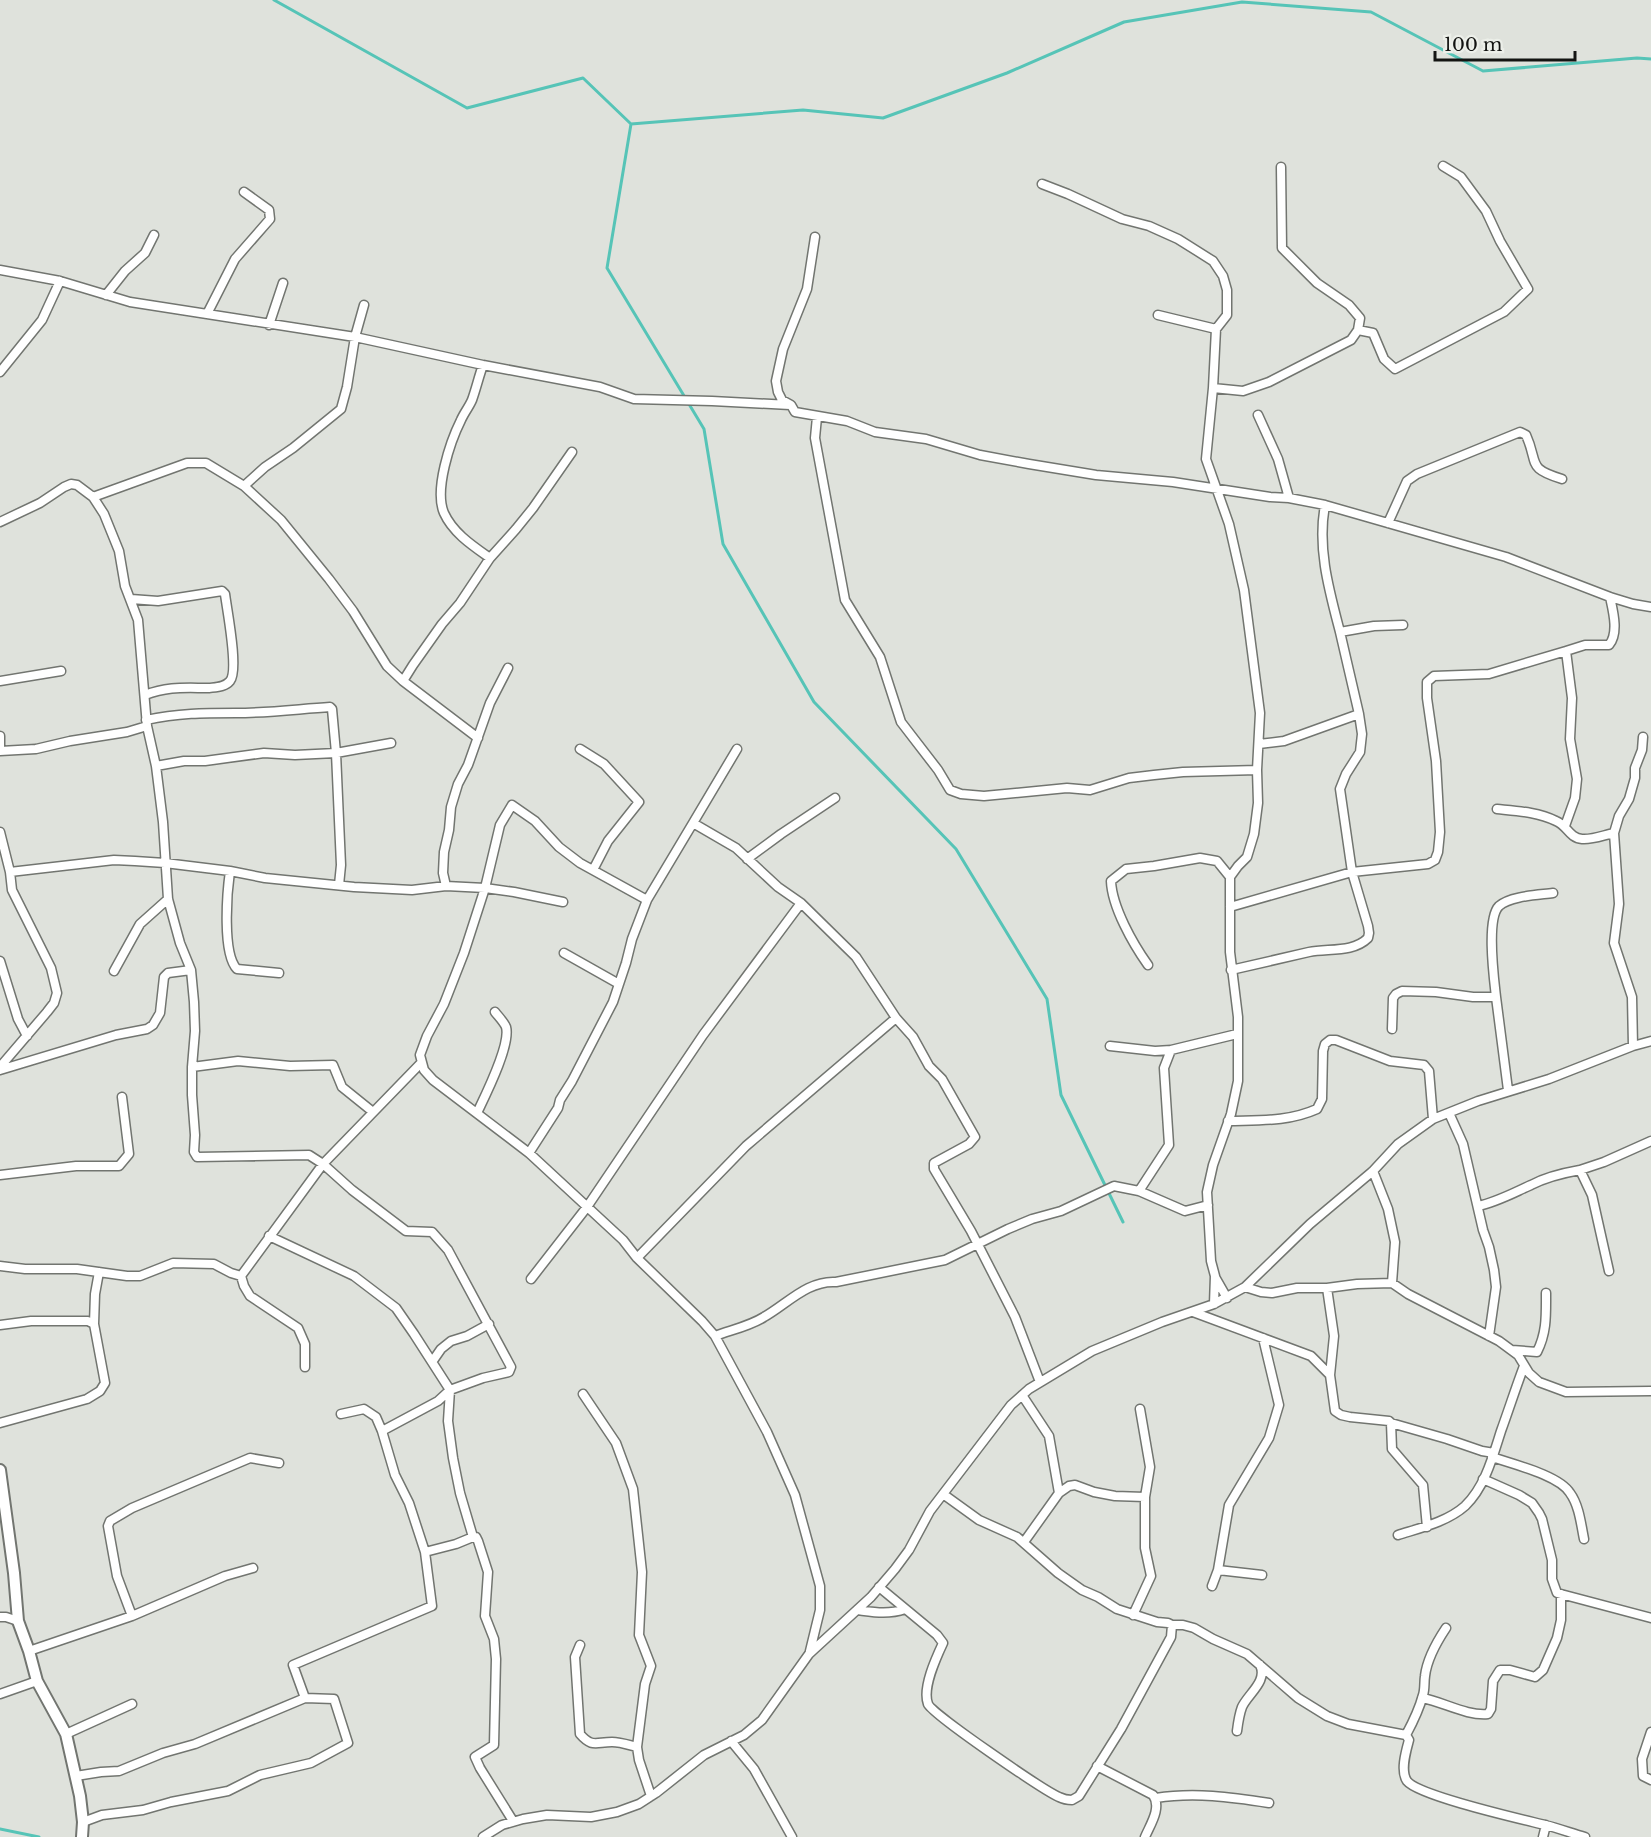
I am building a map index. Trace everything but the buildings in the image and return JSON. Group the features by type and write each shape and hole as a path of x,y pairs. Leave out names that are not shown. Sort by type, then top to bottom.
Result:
{"street":[{"path":"1358,330 1372,333 1384,358 1395,369 1504,312 1528,289 1500,241 1486,211 1461,177 1443,166"},
{"path":"1213,388 1243,391 1269,382 1351,340 1358,330 1360,318 1349,305 1317,283 1282,248 1281,167"},
{"path":"1042,184 1122,219 1149,226 1178,239 1213,261 1223,276 1227,290 1227,315 1216,329 1206,459 1229,524 1244,590 1260,713 1258,803 1250,851 1230,877 1231,970 1238,1017 1238,1081 1231,1114 1209,1180 1211,1261 1215,1276 1227,1298"},
{"path":"207,314 235,259 270,219 269,210 244,192"},
{"path":"106,295 125,271 145,253 154,235"},
{"path":"815,237 807,289 783,349 776,381 782,400 795,412 847,421 875,432 926,439 980,455 1029,464 1096,475 1173,482 1289,498 1325,505 1506,557 1610,597 1651,607"},
{"path":"0,270 60,281 130,302 355,337 483,365 600,387 634,399 790,405"},
{"path":"0,372 42,320 60,281"},
{"path":"269,325 283,283"},
{"path":"244,486 340,409 347,387 355,337 364,305"},
{"path":"1158,315 1216,329"},
{"path":"483,365 472,401 455,436 443,475 441,497 447,518 462,537 490,558"},
{"path":"1258,415 1278,459 1289,498"},
{"path":"817,417 815,438 845,600 880,657 901,722 938,770 950,790 961,794 984,796 1056,789 1090,790 1129,778 1183,772 1257,770"},
{"path":"1388,523 1407,481 1417,474 1520,432 1526,435 1537,468 1544,474 1562,479"},
{"path":"403,681 490,558 516,530 572,452"},
{"path":"93,497 187,463 206,463 244,486 281,520 341,595 387,666 403,681 478,738"},
{"path":"0,522 40,503 64,487 71,484 77,485 93,497 104,514 119,551 125,586 138,620 146,723 156,766 165,840 168,899 180,943 191,970 195,1031 192,1095 194,1152 197,1157 309,1155 323,1164 352,1191 406,1231 432,1232 448,1250 511,1367 509,1372 483,1378 450,1390 438,1401 382,1431"},
{"path":"1231,970 1313,951 1355,946 1368,938 1369,933 1352,872 1340,789 1346,774 1360,752 1362,734 1325,575 1322,525 1325,505"},
{"path":"130,599 158,601 222,591 225,594 233,656 231,681 224,686 184,687 160,690 145,695"},
{"path":"1230,907 1352,872 1428,864 1435,860 1440,832 1436,761 1427,698 1427,682 1434,676 1489,674 1585,645 1609,645 1613,639 1614,618 1610,597"},
{"path":"1340,632 1374,626 1403,625"},
{"path":"1565,826 1575,798 1577,779 1570,739 1572,698 1566,651"},
{"path":"446,886 444,852 451,807 490,703 508,668"},
{"path":"0,681 61,671"},
{"path":"0,736 0,751 36,749 127,732 166,716 206,712 236,713 330,707 336,753 341,865 339,885"},
{"path":"1259,744 1284,741 1359,714"},
{"path":"1633,1046 1632,997 1614,944 1619,904 1614,833 1618,816 1629,799 1635,778 1635,768 1642,750 1643,737"},
{"path":"156,766 264,753 295,755 336,753 390,743"},
{"path":"580,748 604,764 639,802 608,841 593,870"},
{"path":"529,1153 558,1107 613,1002 632,939 648,900 737,749"},
{"path":"747,859 835,798"},
{"path":"648,900 580,863 559,847 535,821 512,805 500,825 484,888 456,973 420,1055 424,1070 433,1080 529,1153 623,1240 637,1258 715,1336 767,1432 795,1495 820,1586 820,1610 809,1654"},
{"path":"1497,809 1526,811 1557,821 1565,826 1571,836 1581,839 1614,833"},
{"path":"693,823 736,848 778,887 801,903 856,957 896,1018 913,1037 929,1066 942,1079 975,1137 969,1144 934,1163 934,1169 1015,1317 1040,1382"},
{"path":"0,832 12,890 51,968 57,993 54,1003 0,1069"},
{"path":"1148,965 1123,922 1111,888 1111,881 1126,869 1200,858 1217,861 1230,877"},
{"path":"10,872 114,861 165,863 265,878 339,885 412,890 446,886 484,888 563,902"},
{"path":"230,871 226,893 228,947 231,963 237,969 279,973"},
{"path":"1508,1090 1492,965 1493,915 1500,905 1530,895 1553,893"},
{"path":"114,971 140,924 168,899"},
{"path":"531,1280 587,1206 703,1035 801,903"},
{"path":"564,952 619,984"},
{"path":"0,961 18,1019 27,1035"},
{"path":"0,1069 116,1035 147,1029 153,1025 160,1013 164,977 168,973 191,970"},
{"path":"1392,1029 1393,998 1402,991 1496,997"},
{"path":"477,1113 496,1076 505,1042 506,1028 495,1011"},
{"path":"637,1258 746,1146 896,1018"},
{"path":"1110,1046 1155,1051 1172,1050 1237,1034"},
{"path":"1228,1121 1295,1118 1317,1109 1322,1099 1323,1051 1325,1044 1330,1040 1336,1040 1390,1061 1424,1065 1429,1071 1433,1119"},
{"path":"483,1837 513,1821 547,1815 591,1817 617,1812 639,1804 704,1755 744,1735 762,1720 809,1654 879,1587 909,1550 930,1511 1011,1405 1022,1395 1092,1351 1162,1322 1214,1304 1245,1287 1310,1224 1373,1171 1398,1144 1433,1119 1508,1090 1549,1079 1651,1041"},
{"path":"1139,1191 1169,1145 1164,1068 1172,1050"},
{"path":"192,1067 238,1061 290,1066 333,1065 342,1087 373,1112"},
{"path":"241,1276 323,1164 422,1063"},
{"path":"0,1175 76,1166 120,1166 129,1154 122,1097"},
{"path":"1449,1113 1463,1144 1491,1258 1496,1287 1489,1336"},
{"path":"1478,1206 1491,1203 1549,1178 1604,1162 1651,1141"},
{"path":"1580,1170 1592,1195 1609,1271"},
{"path":"1373,1171 1388,1209 1395,1242 1392,1283"},
{"path":"715,1336 762,1319 813,1284 826,1281 836,1282 945,1260 1016,1225 1060,1211 1114,1186 1139,1191 1185,1211 1208,1205"},
{"path":"269,1236 354,1276 396,1308 450,1390 448,1421 453,1458 459,1493 472,1537"},
{"path":"0,1266 25,1269 77,1269 140,1276 173,1263 214,1264 241,1276"},
{"path":"0,1423 87,1399 100,1391 105,1383 94,1324 95,1294 99,1272"},
{"path":"241,1276 250,1296 298,1328 305,1344 305,1366"},
{"path":"1214,1304 1215,1276"},
{"path":"1245,1287 1272,1293 1297,1288 1392,1283 1408,1294 1512,1350 1529,1373 1539,1382 1566,1392 1648,1391 1651,1380"},
{"path":"1327,1288 1334,1335 1330,1375 1335,1412 1350,1418 1383,1419 1482,1451 1546,1475 1570,1492 1584,1539"},
{"path":"1512,1350 1538,1352 1546,1325 1546,1293"},
{"path":"1193,1311 1311,1356 1330,1375"},
{"path":"0,1325 31,1321 88,1321 94,1324"},
{"path":"432,1362 441,1348 451,1341 467,1336 489,1324"},
{"path":"1212,1586 1218,1570 1229,1505 1269,1438 1279,1405 1263,1338"},
{"path":"1398,1535 1426,1527 1452,1515 1476,1493 1493,1455 1524,1366"},
{"path":"583,1394 616,1443 633,1489 642,1572 639,1635 651,1666 645,1684 637,1747 651,1796"},
{"path":"1022,1395 1049,1436 1059,1493"},
{"path":"305,1698 293,1665 432,1606 425,1552 409,1503 395,1475 376,1417 364,1409 341,1414"},
{"path":"1132,1615 1151,1576 1145,1548 1145,1497 1150,1467 1140,1409"},
{"path":"1391,1423 1392,1449 1423,1485 1426,1527"},
{"path":"132,1616 117,1576 108,1526 110,1521 132,1508 250,1458 279,1463"},
{"path":"0,1470 2,1512 14,1573 18,1621 37,1681 66,1734 76,1776 83,1822 82,1837"},
{"path":"1483,1479 1519,1495 1532,1503 1539,1513 1552,1560 1552,1579 1557,1593 1651,1618"},
{"path":"1024,1542 1059,1493 1069,1486 1075,1485 1115,1496 1145,1497"},
{"path":"943,1494 979,1520 1024,1542 1058,1574 1117,1609 1157,1622 1194,1628 1247,1654 1298,1698 1327,1716 1348,1724 1406,1735 1409,1740 1404,1773 1413,1787 1495,1813 1585,1837"},
{"path":"425,1552 456,1544 472,1537 476,1537 478,1541 488,1572 485,1616 494,1639 496,1659 494,1745 475,1757 513,1821"},
{"path":"29,1651 132,1616 225,1576 253,1568"},
{"path":"1218,1570 1262,1575"},
{"path":"879,1587 937,1635 943,1643 930,1677 927,1698 930,1707 964,1734 1059,1797 1072,1800 1076,1799 1121,1729 1171,1637 1172,1625"},
{"path":"1422,1698 1477,1715 1488,1714 1491,1709 1493,1681 1500,1670 1510,1670 1535,1677 1543,1670 1557,1638 1561,1620 1561,1594"},
{"path":"856,1610 894,1613 904,1609"},
{"path":"0,1617 18,1621"},
{"path":"1406,1735 1424,1692 1424,1677 1429,1660 1446,1628"},
{"path":"580,1645 575,1657 580,1734 587,1742 594,1744 613,1742 637,1747"},
{"path":"1237,1731 1243,1706 1263,1674 1260,1664"},
{"path":"0,1694 37,1681"},
{"path":"76,1776 119,1771 195,1744 305,1698 334,1699 348,1743 311,1763 260,1774 228,1791 143,1810 102,1815 83,1822"},
{"path":"66,1734 132,1704"},
{"path":"1651,1732 1642,1759 1643,1776 1651,1780"},
{"path":"731,1741 754,1769 792,1837"},
{"path":"1097,1766 1156,1798 1154,1816 1144,1837"},
{"path":"1156,1798 1179,1794 1224,1796 1269,1803"},
{"path":"1544,1837 1546,1825"}],"waterway":[{"path":"274,0 467,108 583,78 631,124 803,110 883,118 1007,73 1124,22 1242,2 1371,12 1483,71 1637,58 1651,59"},
{"path":"631,124 607,268 704,429 723,544 814,702 956,849 1047,999 1061,1095 1123,1222"},
{"path":"0,1829 39,1837"}]}
